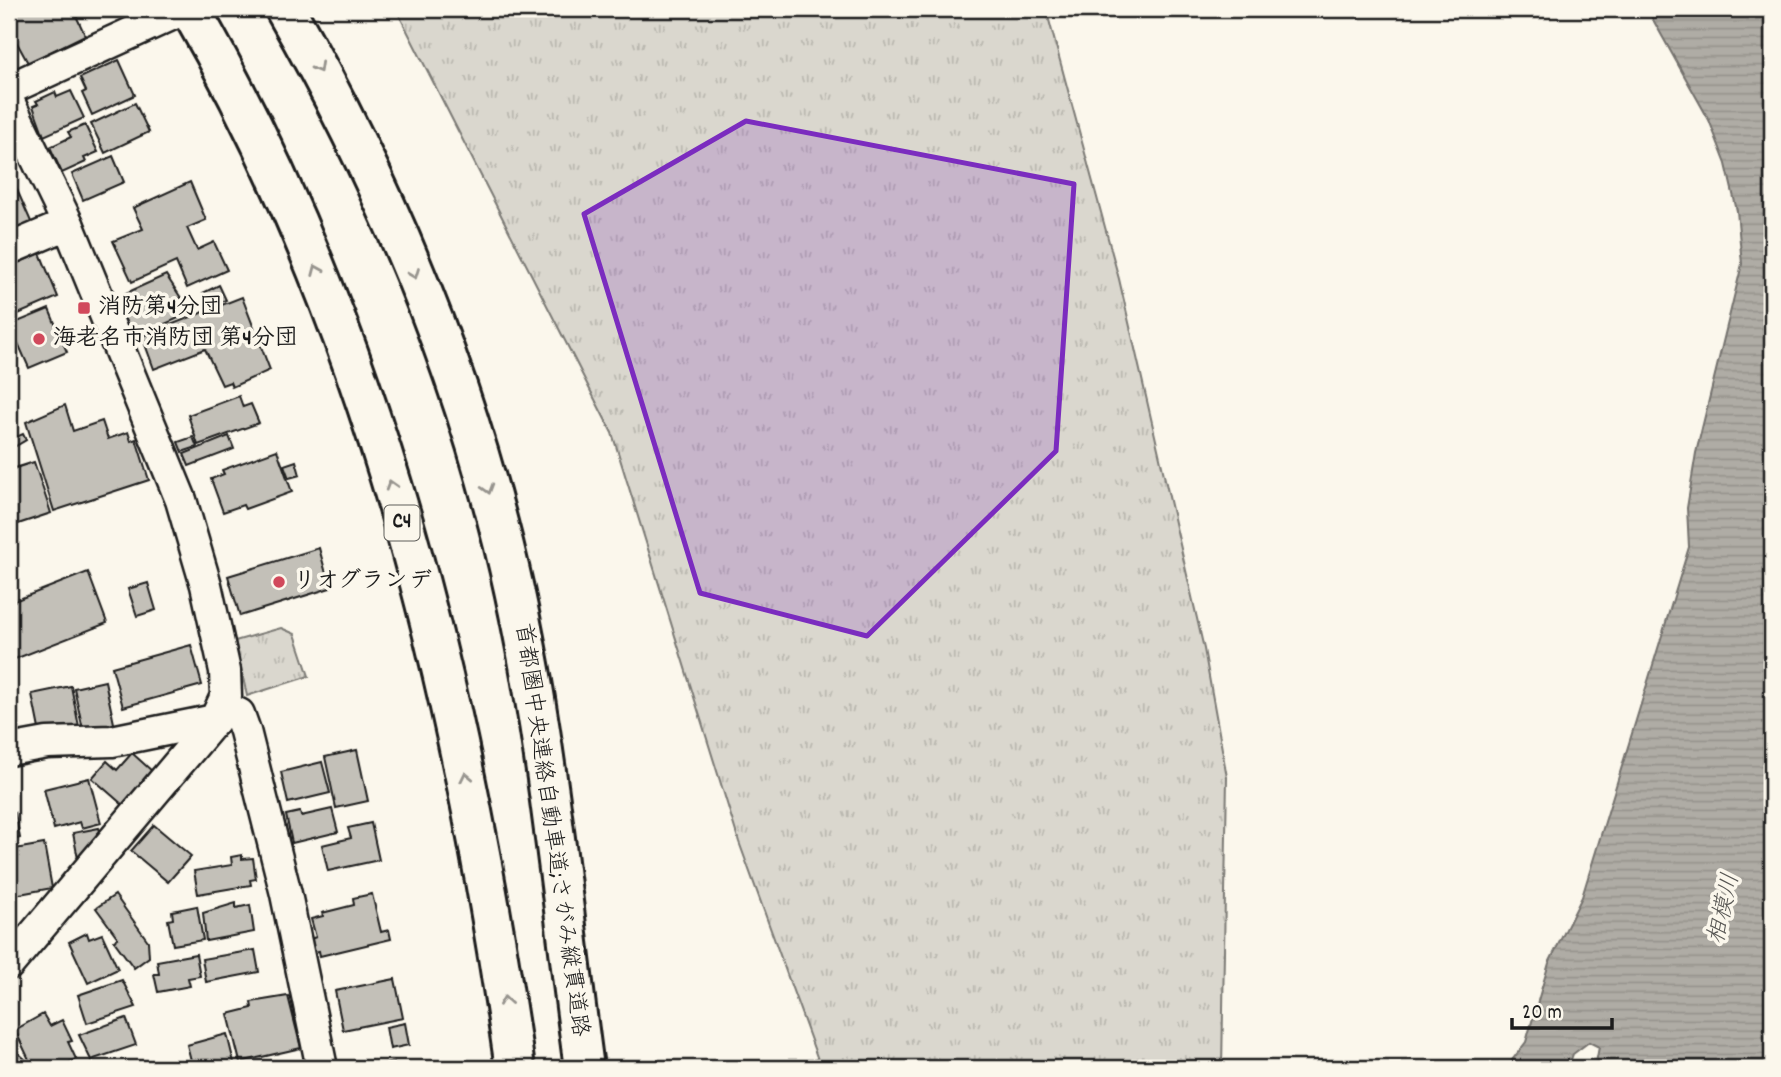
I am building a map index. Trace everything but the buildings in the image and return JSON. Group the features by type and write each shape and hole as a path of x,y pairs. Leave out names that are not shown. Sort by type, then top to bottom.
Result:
{"highway":[{"name":"C4","path":"190,9 242,104 284,192 330,302 373,425 410,549 445,683 475,817 515,1068"},
{"name":"首都圏中央連絡自動車道;さがみ縦貫道路","path":"285,9 322,73 411,268 459,394 498,522 522,628 540,734 584,1068"}],"street":[{"path":"9,89 184,9"},
{"path":"9,102 68,224 181,500 206,585 225,671 226,696 219,713 9,964"},
{"path":"9,249 68,224"},
{"path":"9,750 47,743 112,741 219,713 239,714 286,894 322,1068"}],"highlighted area":[{"path":"746,121 1074,184 1056,451 867,636 700,593 584,214"}],"green space":[{"path":"396,9 1046,9 1119,279 1204,649 1227,777 1222,1068 821,1068 739,842 612,433"},
{"path":"281,628 295,634 309,676 247,696 235,641"}],"water":[{"name":"相模川","path":"1647,9 1772,9 1772,1068 1595,1068 1599,1047 1589,1042 1573,1054 1568,1068 1506,1068 1526,1042 1549,963 1582,897 1689,547 1687,508 1696,453 1742,264 1737,211 1726,164 1709,120"}],"place":[{"name":"消防第4分団","path":"84,308"},
{"name":"海老名市消防団 第4分団","path":"39,339"},
{"name":"リオグランデ","path":"279,582"}]}
